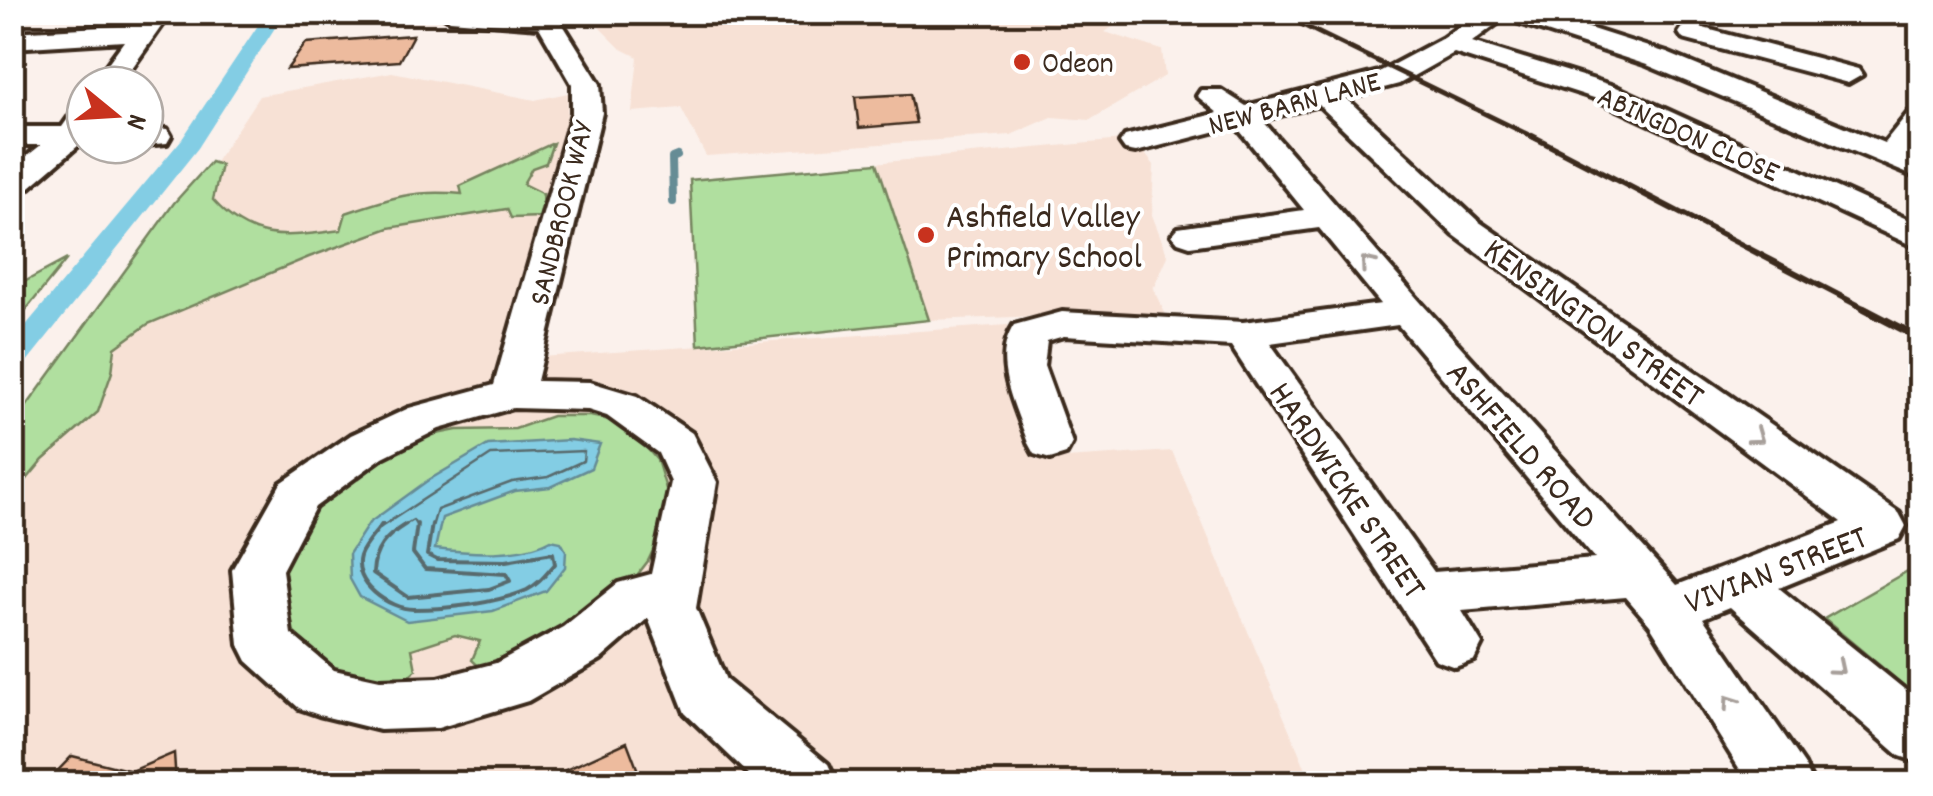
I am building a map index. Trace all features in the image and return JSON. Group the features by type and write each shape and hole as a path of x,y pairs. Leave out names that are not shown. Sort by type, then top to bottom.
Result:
{"street":[{"name":"SANDBROOK WAY","path":"450,12 548,20 586,84 587,112 514,394"},
{"name":"NEW BARN LANE","path":"1136,143 1228,106 1325,94 1389,78 1452,44 1496,12"},
{"path":"1512,12 1657,58 1920,169"},
{"path":"1604,92 1721,12"},
{"path":"12,40 150,22"},
{"path":"120,65 150,22"},
{"path":"1692,33 1807,52 1848,75"},
{"name":"ABINGDON CLOSE","path":"1452,44 1604,92 1920,238"},
{"name":"KENSINGTON STREET","path":"1325,94 1466,228 1882,526"},
{"name":"ASHFIELD ROAD","path":"1228,106 1654,593 1784,784"},
{"path":"1890,156 1920,118"},
{"path":"12,136 65,131"},
{"path":"12,185 65,141"},
{"path":"1190,235 1328,217"},
{"path":"1050,443 1023,366 1028,334 1062,324 1243,334 1408,312"},
{"name":"HARDWICKE STREET","path":"1243,334 1455,644"},
{"path":"674,588 636,598 582,643 508,684 438,703 380,705 319,690 266,645 257,570 298,496 368,446 424,418 514,394 590,396 635,414 676,444 694,482 674,588 670,608 705,696 807,784"},
{"name":"VIVIAN STREET","path":"1420,594 1654,593 1736,583 1882,526"},
{"path":"1736,583 1920,737"}],"shaded area":[{"path":"569,13 1134,13 1105,32 1162,50 1165,76 1090,120 1052,117 1011,135 706,156 681,108 632,112 638,57 620,48 591,19"},
{"path":"392,72 535,100 568,93 565,151 512,359 1008,325 1036,460 1172,451 1308,774 1306,784 13,783 12,469 259,96"},
{"name":"Ashfield Valley Primary School","path":"1133,139 1154,165 1152,215 1168,256 1153,289 1167,317 1129,313 929,320 698,345 690,180"}],"green space":[{"path":"553,143 546,163 532,168 523,184 543,194 541,217 511,218 507,209 389,228 148,324 115,348 112,372 98,412 43,460 13,496 13,425 174,203 211,162 221,165 213,200 227,214 256,231 287,235 341,230 346,213 390,199 430,193 462,194 460,186"},
{"path":"877,163 929,320 698,345 690,180"},
{"path":"67,259 13,326 13,288"},
{"path":"552,416 590,416 620,422 657,460 667,492 667,521 648,561 611,609 490,677 472,660 480,641 455,635 412,649 416,670 387,693 324,667 282,636 281,562 306,509 401,441 457,430 515,429"},
{"path":"1920,564 1920,699 1824,619"}],"water":[{"path":"570,440 600,444 591,468 550,487 515,491 442,518 435,549 494,552 525,549 551,540 561,542 566,551 565,567 546,591 493,611 407,621 360,597 350,579 349,554 369,523 427,481 488,445"}],"building":[{"path":"413,35 399,61 287,69 306,43"},
{"path":"910,94 916,123 859,128 855,97"},
{"path":"627,742 643,784 535,784"},
{"path":"174,753 176,784 45,784 72,756 132,771"}],"waterway":[{"path":"12,361 190,143 276,12"},
{"path":"673,202 672,158 677,156"}],"railway":[{"path":"1276,12 1537,139"},
{"path":"1532,136 1869,311"},
{"path":"1864,309 1920,338"}],"place":[{"name":"Odeon","path":"1022,62"},
{"name":"Ashfield Valley Primary School","path":"926,235"}]}
